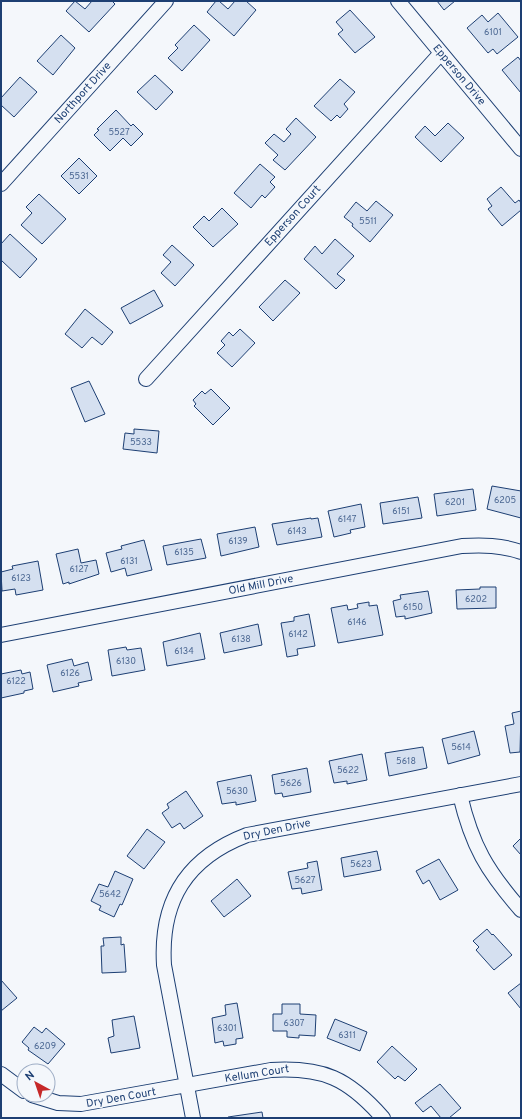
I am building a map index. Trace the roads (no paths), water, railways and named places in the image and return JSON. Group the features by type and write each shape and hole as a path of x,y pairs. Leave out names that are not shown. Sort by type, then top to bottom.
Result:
{"street":[{"name":"Northport Drive","path":"1,184 166,1"},
{"name":"Epperson Drive","path":"398,1 521,149"},
{"name":"Epperson Court","path":"146,379 441,53"},
{"name":"Old Mill Drive","path":"1,635 462,546 484,545 521,552"},
{"name":"Dry Den Drive","path":"193,1118 164,965 163,943 168,914 176,894 197,864 214,850 247,835 521,784"},
{"path":"460,795 470,834 483,861 499,885 521,910"},
{"name":"Kellum Court","path":"187,1086 271,1070 294,1068 309,1070 331,1076 351,1087 369,1102 382,1118"},
{"path":"1,1074 16,1085"},
{"name":"Dry Den Court","path":"56,1102 81,1104 187,1086"}]}
